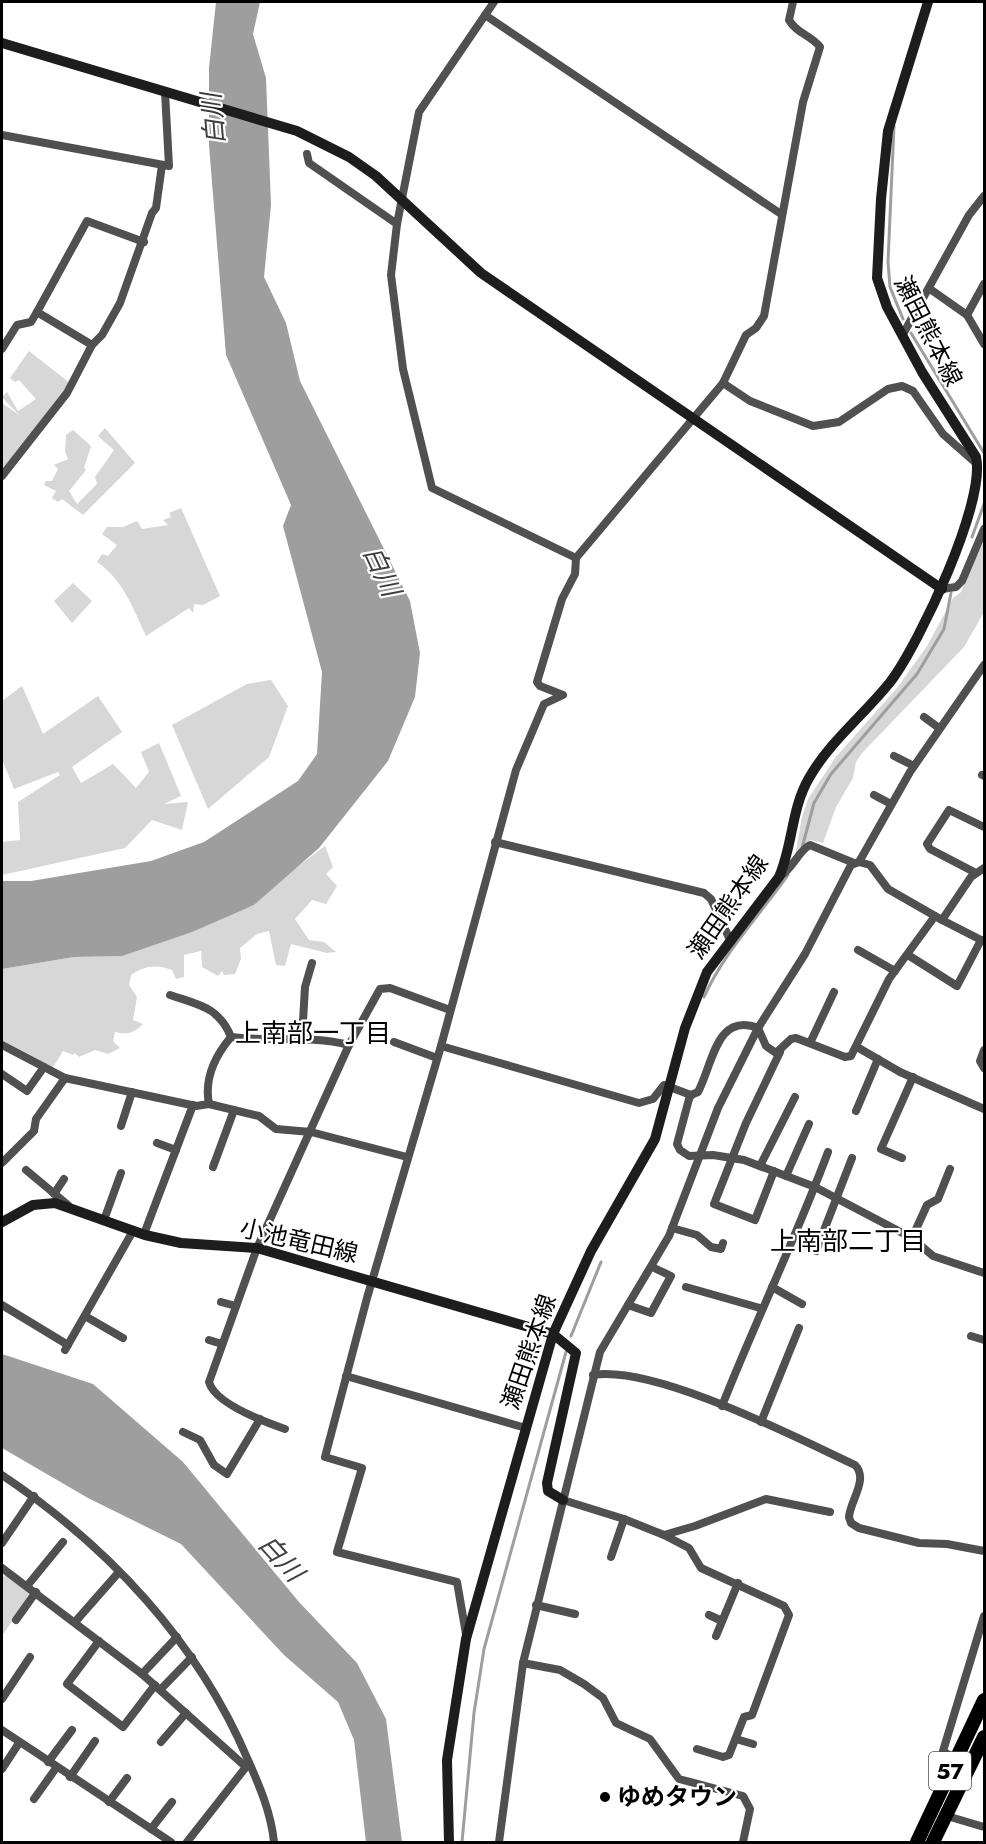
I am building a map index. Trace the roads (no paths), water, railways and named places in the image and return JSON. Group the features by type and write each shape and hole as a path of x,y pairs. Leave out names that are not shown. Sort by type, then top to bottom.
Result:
{"highway":[{"name":"57","path":"917,1842 984,1700"},
{"name":"57","path":"933,1842 984,1737"}],"main road":[{"name":"瀬田熊本線","path":"449,1842 447,1760 466,1639 553,1334 591,1251 655,1139 686,1028 707,972 779,877 785,863 797,807 809,778 822,758 889,683 910,654 965,538 978,493 980,465 902,336 887,307 877,278 881,199 888,131 928,2"},
{"path":"2,43 297,131 349,157 400,198 481,273 942,589"},
{"name":"小池竜田線","path":"2,1222 33,1205 55,1203 69,1206 138,1233 181,1243 257,1248 553,1334"},
{"path":"553,1334 576,1353 547,1482 548,1491 563,1500"}],"street":[{"path":"494,2 419,111 400,198 391,274 403,369 432,488 576,558"},
{"path":"466,1639 457,1582 337,1552 362,1468 325,1457 406,1157 441,1046 516,770 544,705 563,695 540,686 537,682 562,599 574,574 576,558 723,382 746,335 756,328 764,316 803,102 820,47 815,40 794,30 789,20 793,2"},
{"path":"485,15 781,214"},
{"path":"2,135 169,166 165,92"},
{"path":"307,154 309,163 397,224"},
{"path":"2,476 67,393 92,345 102,335 120,303 144,242 152,213 156,208 162,165"},
{"path":"902,336 930,290 969,214 984,196"},
{"path":"2,349 16,325 31,322 87,221 144,242"},
{"path":"967,315 984,284"},
{"path":"930,290 967,315 984,344"},
{"path":"37,312 92,345"},
{"path":"723,382 750,401 813,426 839,422 888,389 902,386 913,391 943,434 962,453 980,465"},
{"path":"942,589 956,587 962,581 984,529"},
{"path":"499,1842 523,1663 600,1352 652,1267 672,1228 702,1155 718,1108 758,1028 806,954 856,863 914,766 984,665"},
{"path":"924,717 939,728"},
{"path":"894,756 914,766"},
{"path":"874,795 891,804"},
{"path":"976,873 928,848 927,844 949,810 984,827"},
{"path":"495,842 704,893 711,899 731,942"},
{"path":"779,877 791,870 808,845 873,867 888,889 983,941 960,988 908,955"},
{"path":"774,1171 755,1220 714,1204 731,1157 780,1052 793,1038 845,1057 851,1056 895,971 976,873 984,868"},
{"path":"858,950 895,971"},
{"path":"302,1038 305,987 312,963"},
{"path":"285,1429 239,1409 210,1386 210,1378 257,1248 349,1045 367,1011 384,986 450,1010"},
{"path":"810,1043 834,992"},
{"path":"171,995 218,1014 231,1037"},
{"path":"780,1052 776,1053 768,1048 758,1028 742,1023 728,1030 717,1047 700,1088 691,1095 684,1110 677,1144 686,1155 731,1157 815,1187 871,1219 912,1238 933,1256 984,1273"},
{"path":"231,1037 258,1040 302,1038 349,1045"},
{"path":"209,1104 207,1088 209,1075 231,1037"},
{"path":"394,1042 437,1058"},
{"path":"2,1046 65,1078 193,1105 209,1104 259,1116 276,1129 311,1132 406,1157"},
{"path":"441,1046 639,1103 653,1099 664,1085 691,1095"},
{"path":"857,1047 913,1077 984,1109"},
{"path":"984,1050 980,1062 984,1068"},
{"path":"856,1111 878,1059"},
{"path":"2,1074 27,1091 44,1067"},
{"path":"902,1158 881,1149 913,1077"},
{"path":"2,1163 34,1131 36,1119 65,1078"},
{"path":"121,1126 132,1092"},
{"path":"760,1166 795,1097"},
{"path":"2,1305 66,1348 138,1233 176,1150 193,1105"},
{"path":"213,1167 234,1110"},
{"path":"786,1176 809,1124"},
{"path":"157,1143 176,1150"},
{"path":"722,1406 760,1308 772,1287 828,1152"},
{"path":"816,1251 852,1158"},
{"path":"912,1238 927,1205 938,1199 950,1169"},
{"path":"26,1170 69,1206"},
{"path":"104,1220 121,1173"},
{"path":"54,1194 64,1179"},
{"path":"672,1228 697,1234 711,1246 721,1249"},
{"path":"628,1305 651,1313 671,1276 652,1267"},
{"path":"686,1287 760,1308"},
{"path":"772,1287 802,1304"},
{"path":"221,1302 236,1306"},
{"path":"85,1316 123,1338"},
{"path":"761,1422 799,1328"},
{"path":"972,1336 984,1340"},
{"path":"209,1340 222,1344"},
{"path":"593,1375 621,1374 722,1406 858,1467 861,1478 849,1516 852,1524 871,1532 920,1543 948,1544 984,1551"},
{"path":"346,1376 526,1428"},
{"path":"183,1432 200,1440 214,1465 227,1474 260,1419"},
{"path":"2,1475 34,1496 119,1572 177,1636 231,1722 268,1809 274,1842"},
{"path":"2,1543 34,1496"},
{"path":"664,1535 695,1526 766,1499 830,1512"},
{"path":"563,1500 624,1519 664,1535 689,1548 700,1567 784,1606 789,1619 752,1715 744,1718 727,1757 697,1749"},
{"path":"611,1557 624,1519"},
{"path":"27,1586 63,1542"},
{"path":"2,1568 142,1674 248,1766"},
{"path":"75,1622 119,1572"},
{"path":"716,1636 738,1583"},
{"path":"16,1620 36,1593"},
{"path":"536,1605 575,1614"},
{"path":"709,1615 722,1621"},
{"path":"956,1760 943,1751 984,1616"},
{"path":"142,1674 177,1636"},
{"path":"99,1641 67,1684 123,1727 157,1688 192,1657"},
{"path":"2,1699 30,1657"},
{"path":"523,1663 560,1670 603,1698 616,1723 650,1739 679,1779 743,1796 750,1809 743,1842"},
{"path":"161,1742 186,1713"},
{"path":"2,1730 171,1842"},
{"path":"48,1762 72,1730"},
{"path":"736,1739 753,1744"},
{"path":"70,1777 95,1741"},
{"path":"2,1770 19,1743"},
{"path":"187,1842 248,1766"},
{"path":"34,1799 56,1767"},
{"path":"109,1802 127,1778"},
{"path":"151,1830 172,1802"},
{"path":"947,1816 984,1827"}],"water":[{"name":"白川","path":"216,2 260,2 253,34 266,78 271,205 264,277 286,323 300,381 410,601 420,653 415,697 388,761 319,848 254,905 192,932 122,956 74,957 2,969 2,881 31,881 151,861 204,842 298,781 317,754 322,672 283,526 291,505 226,355 209,145 209,68"},
{"path":"2,1354 93,1384 183,1462 299,1602 357,1663 386,1719 402,1842 366,1842 354,1740 338,1702 284,1655 181,1544 88,1498 2,1448"}],"waterway":[{"path":"894,126 888,262 890,287 903,319"},
{"path":"911,333 984,453"},
{"path":"972,537 984,504"},
{"path":"802,848 814,803 831,774 917,674 944,629 951,593"},
{"path":"704,997 732,949 788,875"},
{"path":"571,1336 601,1262"},
{"path":"462,1842 474,1713 484,1649 566,1352"}],"place":[{"name":"ゆめタウン","path":"605,1797"}],"district":[{"name":"上南部一丁目","path":"313,1033"},
{"name":"上南部二丁目","path":"848,1241"}]}
